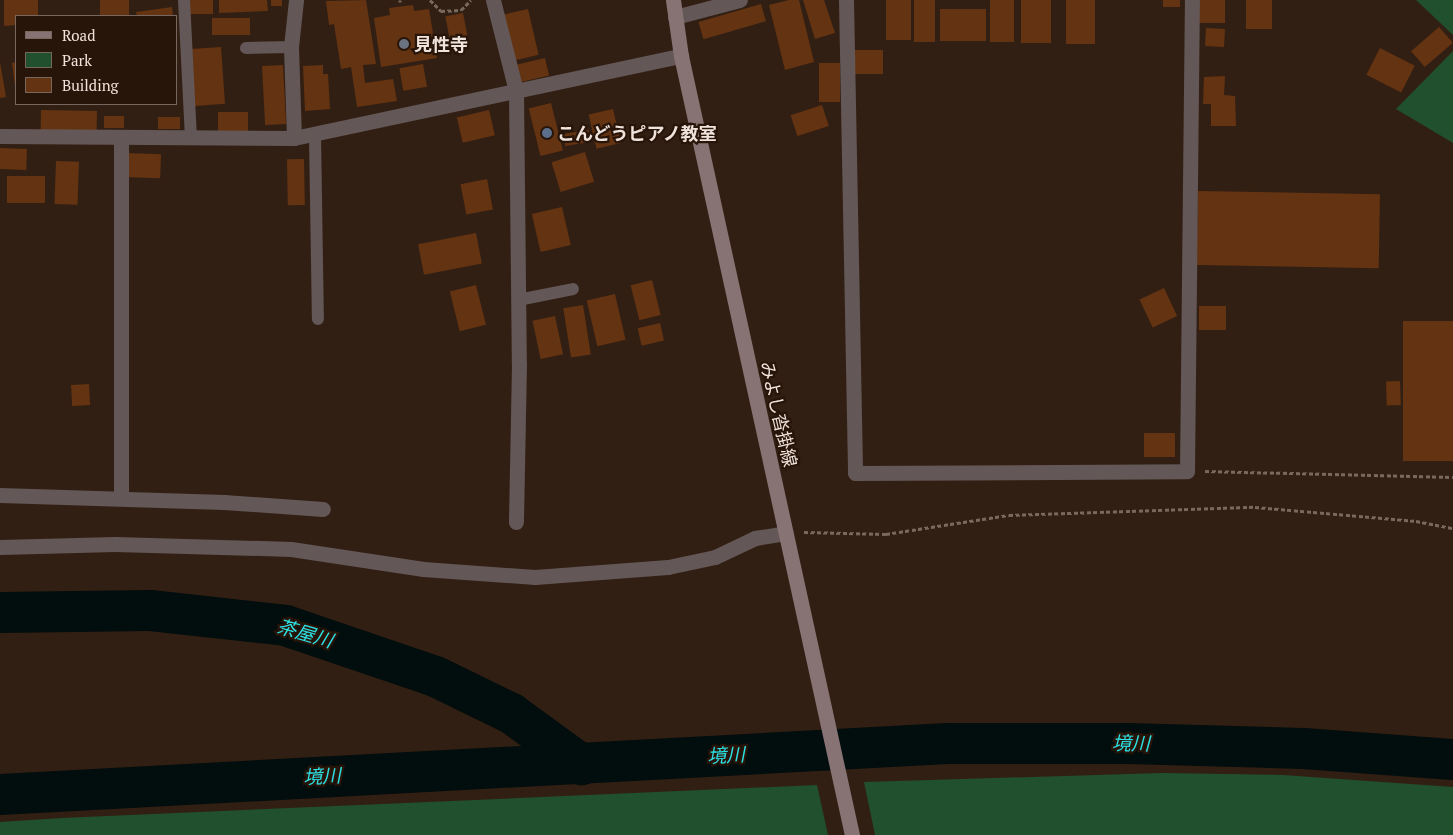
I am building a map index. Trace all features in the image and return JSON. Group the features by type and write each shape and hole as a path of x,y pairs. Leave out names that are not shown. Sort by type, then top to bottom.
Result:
{"main road":[{"name":"みよし沓掛線","path":"673,0 681,56 792,554 852,835"}],"street":[{"path":"294,138 291,47 296,0"},
{"path":"493,0 516,91 518,300 516,522"},
{"path":"675,17 740,0"},
{"path":"846,0 854,473 1186,471 1192,0"},
{"path":"0,136 191,139 294,138 681,56"},
{"path":"121,137 121,498"},
{"path":"0,495 121,498 323,509"},
{"path":"0,546 115,544 291,549 423,569 535,577 668,567 715,557 755,538 786,533"}],"lane":[{"path":"184,0 191,139"},
{"path":"246,48 291,47"},
{"path":"315,135 318,319"},
{"path":"518,300 573,289"}],"path":[{"path":"430,0 441,11 461,10 471,0"},
{"path":"1186,471 1453,477"},
{"path":"786,533 886,534 1009,515 1255,507 1416,521 1453,528"}],"green space":[{"path":"1416,0 1453,0 1453,35"},
{"path":"1453,51 1453,143 1396,109"},
{"path":"1162,773 1283,775 1453,787 1453,835 875,835 864,782"},
{"path":"817,785 828,835 0,835 0,822 62,818"}],"building":[{"path":"4,0 38,0 38,15 15,15 15,25 4,26"},
{"path":"100,0 129,0 129,15 100,15"},
{"path":"190,0 213,0 213,14 190,14"},
{"path":"219,0 267,0 268,11 219,13"},
{"path":"271,0 282,0 282,6 271,6"},
{"path":"366,0 376,64 363,65 365,83 393,79 397,101 357,107 351,67 341,69 334,24 329,25 326,1"},
{"path":"789,0 799,0 814,62 785,70 769,5"},
{"path":"803,0 824,0 835,33 815,39"},
{"path":"886,0 911,0 911,40 886,40"},
{"path":"914,0 935,0 935,42 914,42"},
{"path":"990,0 1014,0 1014,42 990,42"},
{"path":"1021,0 1051,0 1051,43 1021,43"},
{"path":"1066,0 1095,0 1095,44 1066,44"},
{"path":"1163,0 1180,0 1180,7 1163,7"},
{"path":"1199,0 1225,0 1225,23 1199,23"},
{"path":"1246,0 1272,0 1272,29 1246,29"},
{"path":"761,4 766,21 703,39 699,22"},
{"path":"413,5 414,11 429,9 437,58 381,67 374,18 390,15 389,8"},
{"path":"172,7 173,15 137,15 136,12"},
{"path":"528,9 539,55 513,61 503,15"},
{"path":"940,9 986,9 986,41 940,41"},
{"path":"463,13 469,43 451,47 445,16"},
{"path":"212,18 250,18 250,35 212,35"},
{"path":"1439,27 1453,43 1425,67 1411,51"},
{"path":"1206,28 1225,29 1224,47 1205,46"},
{"path":"221,47 225,104 195,106 191,49"},
{"path":"1380,48 1415,66 1401,92 1366,75"},
{"path":"852,50 883,50 883,74 852,74"},
{"path":"545,58 549,76 517,83 513,65"},
{"path":"0,62 6,97 0,98"},
{"path":"15,62 15,86 12,63"},
{"path":"819,63 840,63 840,102 819,102"},
{"path":"423,64 427,87 403,91 399,68"},
{"path":"283,65 286,124 265,125 262,66"},
{"path":"323,65 323,74 328,74 330,109 305,111 303,66"},
{"path":"1225,76 1224,95 1235,96 1236,126 1211,126 1211,104 1203,104 1204,77"},
{"path":"551,103 563,151 541,156 529,109"},
{"path":"822,105 829,126 797,136 791,115"},
{"path":"613,109 621,143 597,149 589,115"},
{"path":"41,110 97,111 97,131 41,130"},
{"path":"489,110 495,135 463,143 457,117"},
{"path":"218,112 248,112 248,132 218,132"},
{"path":"104,116 124,116 124,128 104,128"},
{"path":"158,117 180,117 180,129 158,129"},
{"path":"589,130 591,142 565,146 563,134"},
{"path":"0,148 27,149 26,170 0,169"},
{"path":"585,152 594,182 561,192 552,162"},
{"path":"126,153 161,154 160,178 125,177"},
{"path":"287,159 304,159 305,205 288,205"},
{"path":"56,161 79,162 77,205 54,204"},
{"path":"7,176 45,176 45,203 7,203"},
{"path":"487,179 493,209 466,215 460,184"},
{"path":"1198,191 1380,194 1379,268 1197,265"},
{"path":"562,207 571,245 541,252 532,214"},
{"path":"476,233 482,263 424,275 418,244"},
{"path":"652,280 661,315 639,320 631,285"},
{"path":"476,285 486,325 460,331 450,292"},
{"path":"1164,288 1177,316 1153,328 1140,299"},
{"path":"615,294 626,340 597,346 587,301"},
{"path":"583,305 591,354 571,358 563,308"},
{"path":"1199,306 1226,306 1226,330 1199,330"},
{"path":"555,316 563,354 541,359 533,321"},
{"path":"1403,321 1453,321 1453,461 1403,461"},
{"path":"660,323 664,341 642,346 638,328"},
{"path":"1386,381 1400,381 1401,405 1387,405"},
{"path":"89,384 90,405 72,406 71,385"},
{"path":"1144,433 1175,433 1175,457 1144,457"}],"waterway":[{"name":"茶屋川","path":"0,612 150,610 285,625 435,676 511,713 581,764"},
{"name":"境川","path":"0,794 947,743 1127,743 1303,748 1453,759"}],"place":[{"name":"見性寺","path":"404,44"},
{"name":"こんどうピアノ教室","path":"547,133"}]}
